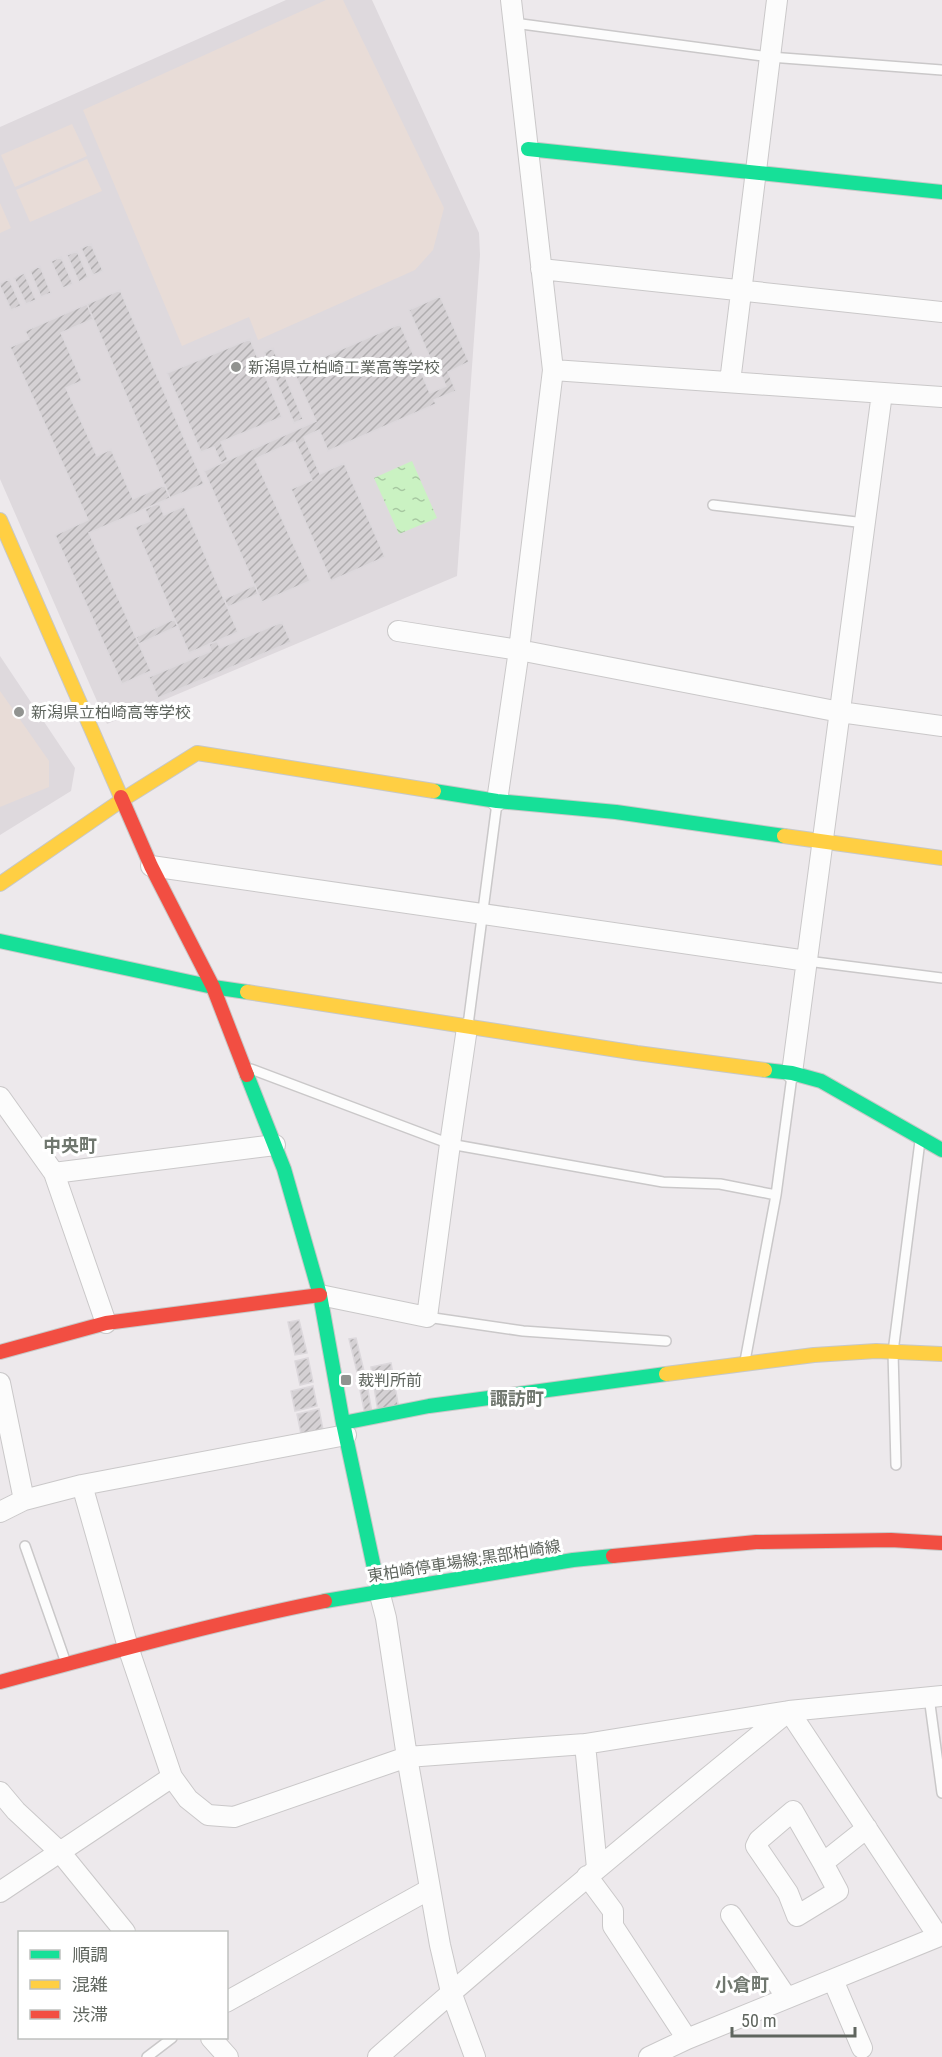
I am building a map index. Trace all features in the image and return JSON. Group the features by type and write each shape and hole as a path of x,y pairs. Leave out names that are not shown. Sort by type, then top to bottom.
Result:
{"street":[{"path":"497,801 519,650 552,370 511,0"},
{"path":"730,382 777,0"},
{"path":"528,149 942,192"},
{"path":"541,269 942,312"},
{"path":"552,370 942,397"},
{"path":"792,1073 882,393"},
{"path":"0,520 151,866 213,987 284,1169 320,1295 344,1429 386,1618 407,1757 451,1992 475,2057"},
{"path":"399,631 519,650 840,712 942,726"},
{"path":"0,884 122,800 197,753 497,801 616,812 942,858"},
{"path":"151,866 807,961"},
{"path":"0,941 213,987 467,1028 792,1073 821,1081 942,1150"},
{"path":"0,1352 106,1323 320,1295 427,1317 467,1028"},
{"path":"0,1097 54,1173 106,1323"},
{"path":"54,1173 275,1145"},
{"path":"0,1512 24,1500 82,1485 344,1429 429,1406 814,1355 893,1352 942,1354"},
{"path":"0,1383 24,1500"},
{"path":"82,1485 128,1647 172,1777 188,1798 208,1815 234,1817 407,1757 585,1744 789,1711 935,1697"},
{"name":"東柏崎停車場線;黒部柏崎線","path":"0,1682 128,1647 281,1610 379,1591 573,1560 756,1542 891,1540 942,1543"},
{"path":"649,2057 787,1998 941,1938 789,1711"},
{"path":"378,2057 592,1872 789,1711"},
{"path":"585,1744 592,1872 613,1911 613,1926 687,2039"},
{"path":"0,1892 172,1777"},
{"path":"0,1792 16,1811 60,1852 124,1931"},
{"path":"793,1811 823,1863 838,1891 797,1916 788,1893 756,1846 759,1840 793,1811"},
{"path":"823,1863 867,1828"},
{"path":"228,2001 430,1889"},
{"path":"731,1915 787,1998"},
{"path":"833,1980 862,2048"},
{"path":"213,2039 228,2057"}],"lane":[{"path":"514,22 770,57 942,70"},
{"path":"713,505 865,523"},
{"path":"467,1028 497,801"},
{"path":"807,961 942,978"},
{"path":"244,1066 450,1144 663,1182 720,1184 776,1195"},
{"path":"744,1365 776,1195 792,1073"},
{"path":"896,1465 893,1352 920,1138"},
{"path":"427,1317 523,1331 666,1341"},
{"path":"25,1546 66,1664"},
{"path":"935,1697 942,1793"},
{"path":"147,2057 170,2039"}],"shaded area":[{"name":"新潟県立柏崎工業高等学校","path":"286,0 372,0 479,233 480,255 457,576 107,724 0,479 0,127"},
{"path":"326,0 343,0 444,208 433,250 415,270 258,340 249,317 182,346 83,110"},
{"path":"72,124 87,156 15,187 1,155"},
{"path":"87,159 102,191 30,222 16,190"},
{"path":"0,203 11,228 0,233"},
{"name":"新潟県立柏崎高等学校","path":"0,656 75,768 71,791 0,835"},
{"path":"0,691 49,761 49,787 0,807"}],"water":[{"path":"412,461 437,518 399,534 374,478"}],"building":[{"path":"91,244 103,271 93,275 81,248"},
{"path":"77,251 88,277 79,282 67,255"},
{"path":"61,257 73,284 63,288 51,261"},
{"path":"40,266 51,293 41,297 30,271"},
{"path":"24,273 36,300 26,304 14,278"},
{"path":"9,279 21,306 11,310 0,286 0,283"},
{"path":"120,290 204,484 170,498 87,304"},
{"path":"440,296 469,362 448,372 456,391 434,400 436,404 328,451 319,430 304,437 320,474 344,463 385,557 331,581 291,489 312,480 295,441 255,459 310,581 262,602 204,471 316,421 293,370 400,324 430,393 446,386 441,375 438,376 409,310"},
{"path":"87,304 93,319 61,333 82,381 66,388 97,456 111,449 133,499 165,485 170,498 89,533 151,671 122,684 55,535 88,520 10,347 29,339 25,331"},
{"path":"250,339 282,417 221,442 228,460 221,463 214,447 201,452 167,373"},
{"path":"273,348 303,419 294,423 264,352"},
{"path":"159,503 164,515 184,506 238,632 189,653 135,527 150,521 145,509"},
{"path":"255,585 258,594 228,607 224,599"},
{"path":"174,619 178,626 139,644 136,637"},
{"path":"282,622 291,642 158,698 149,677 211,651 209,644 217,641 220,648"},
{"path":"299,1320 307,1353 295,1355 288,1322"},
{"path":"356,1338 364,1371 357,1372 349,1339"},
{"path":"308,1358 313,1382 300,1385 295,1361"},
{"path":"391,1363 399,1409 378,1412 371,1367"},
{"path":"366,1379 372,1413 365,1415 358,1380"},
{"path":"313,1386 317,1406 295,1411 291,1391"},
{"path":"319,1409 324,1435 302,1439 297,1414"}],"traffic: fast":[{"path":"528,149 942,192"},
{"path":"434,791 497,801 616,812 784,836"},
{"path":"0,941 213,987 247,992"},
{"path":"765,1070 792,1073 821,1081 942,1150"},
{"path":"247,1075 284,1169 320,1295 343,1423 379,1591"},
{"path":"343,1423 429,1406 666,1374"},
{"path":"325,1601 573,1560 613,1556"}],"traffic: slow":[{"path":"0,520 121,797"},
{"path":"0,884 122,800 197,753 434,791"},
{"path":"784,836 942,858"},
{"path":"247,992 637,1053 765,1070"},
{"path":"666,1374 814,1355 876,1351 942,1354"}],"traffic: jam":[{"path":"121,797 151,866 213,987 247,1075"},
{"path":"0,1352 106,1323 320,1295"},
{"path":"613,1556 756,1542 891,1540 942,1543"},
{"path":"0,1682 121,1649 325,1601"}],"place":[{"name":"新潟県立柏崎工業高等学校","path":"236,367"},
{"name":"新潟県立柏崎高等学校","path":"19,712"},
{"name":"裁判所前","path":"346,1380"}],"district":[{"name":"中央町","path":"70,1145"},
{"name":"諏訪町","path":"517,1398"},
{"name":"小倉町","path":"742,1984"}]}
